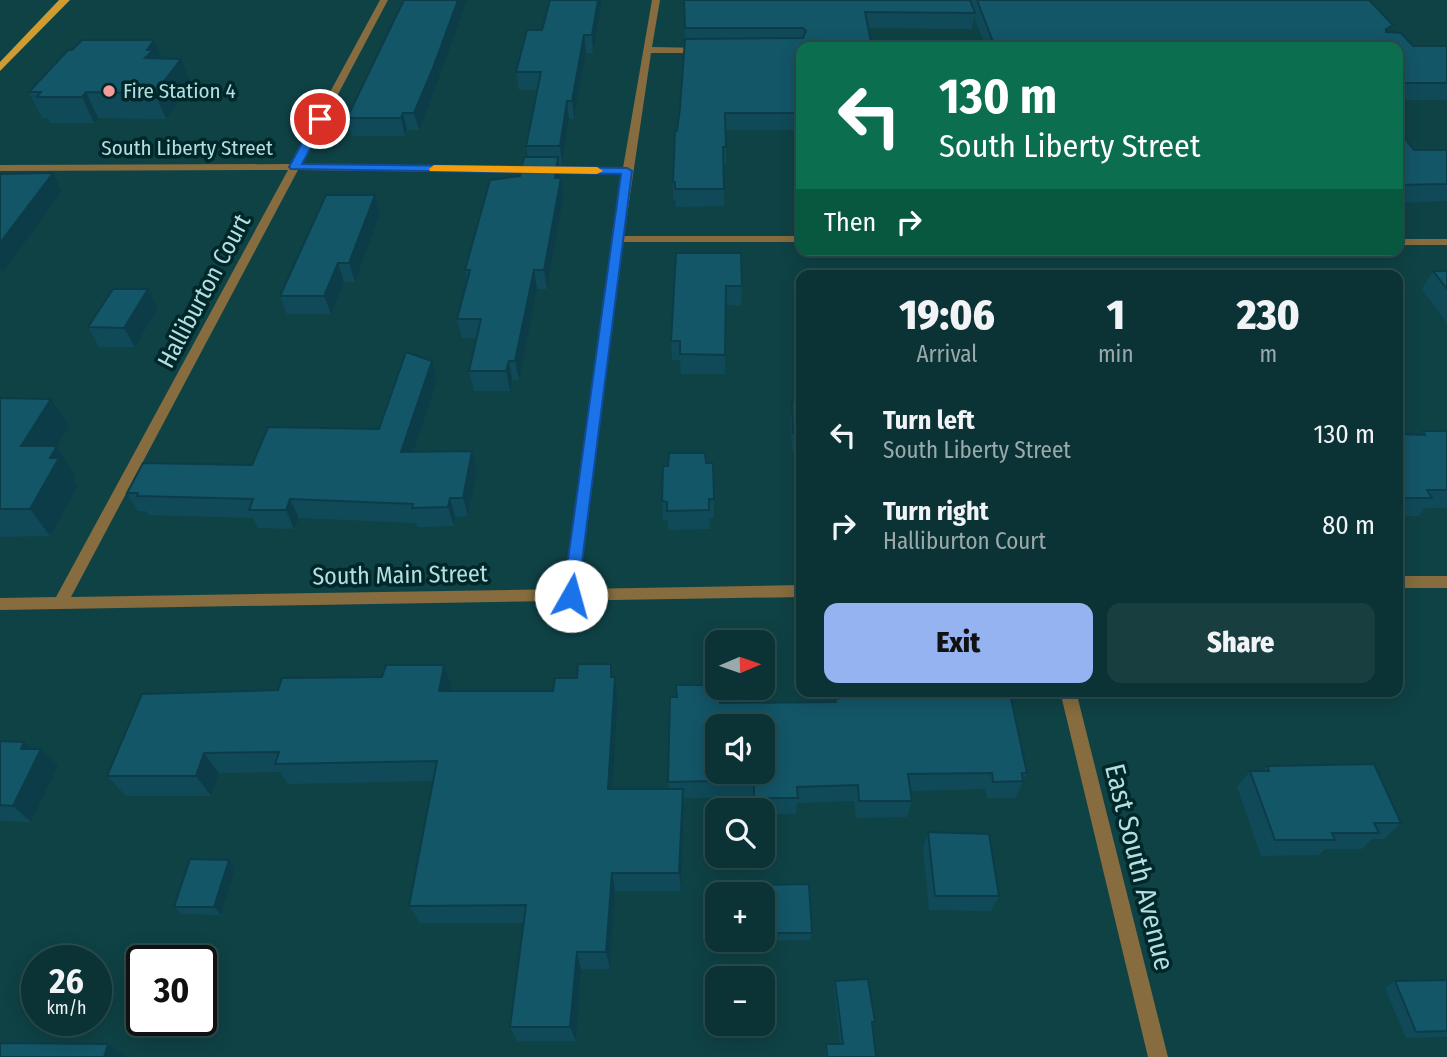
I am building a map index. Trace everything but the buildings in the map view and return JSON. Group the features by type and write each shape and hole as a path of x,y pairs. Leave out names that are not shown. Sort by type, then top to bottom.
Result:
{"main road":[{"path":"0,68 65,0"}],"street":[{"name":"Halliburton Court","path":"61,602 384,0"},
{"path":"571,596 627,171 656,0"},
{"path":"648,50 712,50"},
{"name":"South Liberty Street","path":"0,168 295,167 627,171"},
{"path":"619,239 796,239"},
{"path":"1403,242 1447,242"},
{"path":"1403,582 1447,582"},
{"name":"South Main Street","path":"0,604 796,591"},
{"name":"East South Avenue","path":"1069,697 1158,1057"}],"slow traffic":[{"path":"434,169 597,171"}],"place":[{"name":"Fire Station 4","path":"109,91"}],"route":[{"path":"320,119 295,167 627,171 571,596"}]}
